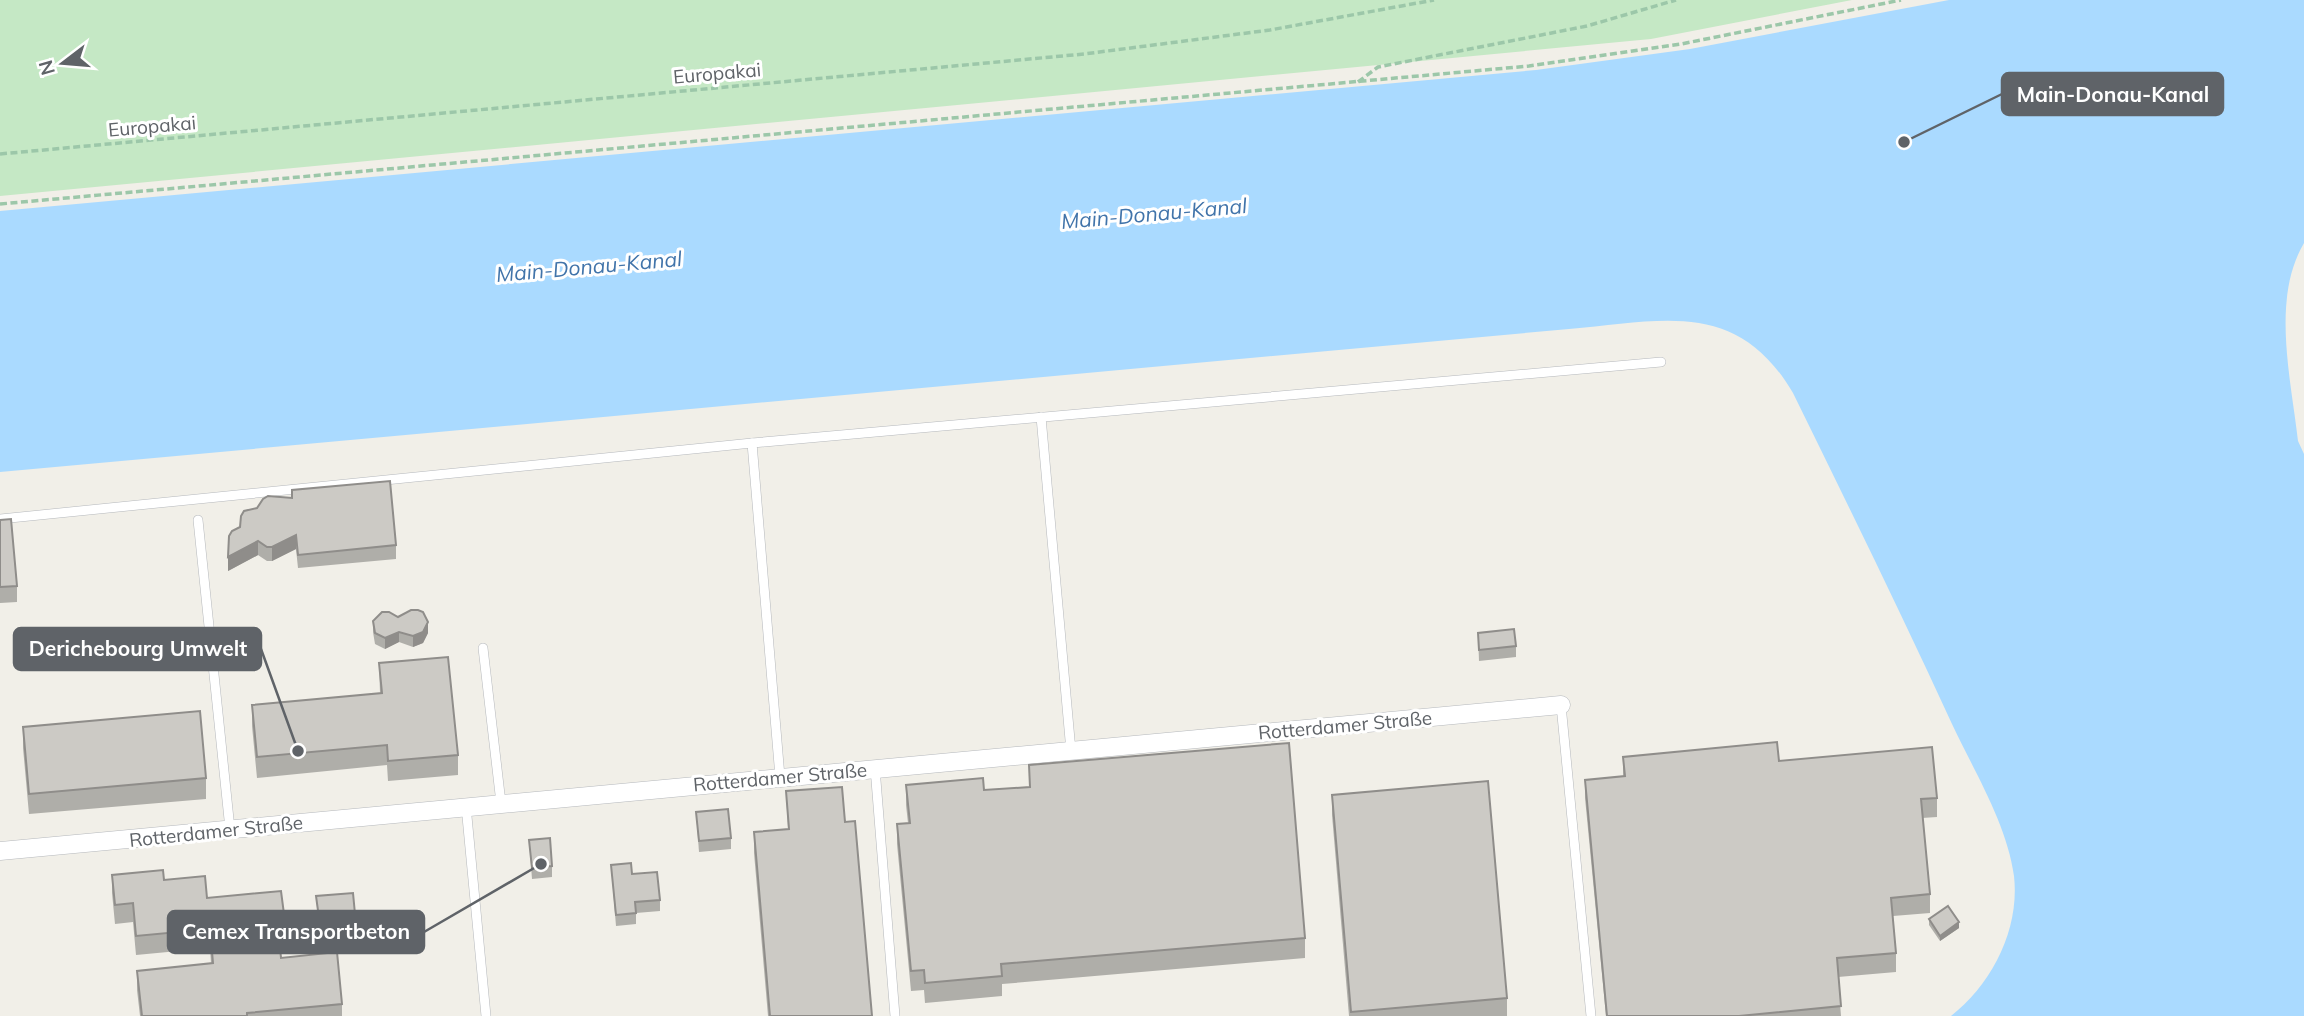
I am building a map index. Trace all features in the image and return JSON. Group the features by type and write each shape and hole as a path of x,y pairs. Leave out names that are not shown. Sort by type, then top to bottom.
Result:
{"street":[{"name":"Rotterdamer Straße","path":"0,851 1561,705"}],"lane":[{"path":"0,519 752,443 1661,362"},
{"path":"1041,416 1071,751"},
{"path":"752,443 780,777"},
{"path":"198,520 230,829"},
{"path":"484,648 500,803"},
{"path":"1561,705 1591,1016"},
{"path":"875,768 895,1016"},
{"path":"466,806 486,1016"}],"path":[{"name":"Europakai","path":"0,154 1084,54 1270,30 1434,0"},
{"path":"1358,82 1378,67 1587,26 1676,0"},
{"path":"0,204 1529,66 1639,50 1901,0"}],"green space":[{"path":"0,0 1852,0 1651,39 0,196"}],"water":[{"path":"1949,0 2304,0 2304,243 2294,265 2288,289 2286,339 2298,441 2304,454 2304,1016 1951,1016 1966,1003 1991,972 2008,935 2015,896 2014,876 1997,817 1793,393 1771,363 1747,342 1722,329 1695,322 1635,322 0,472 0,211 1536,70 1690,49"}],"building":[{"path":"390,481 396,545 298,555 296,535 272,547 258,541 228,557 229,536 240,527 244,511 257,508 268,496 292,498 292,490"},
{"path":"11,519 17,586 0,587 0,520"},
{"path":"411,610 423,612 428,622 423,632 413,636 399,632 385,638 375,633 373,621 382,612 398,617"},
{"path":"1514,629 1516,646 1479,650 1478,633"},
{"path":"448,657 458,755 388,761 387,745 257,757 252,705 382,693 379,663"},
{"path":"200,711 206,778 29,794 23,727"},
{"path":"1777,742 1779,761 1932,747 1937,798 1921,799 1930,894 1891,898 1896,953 1837,958 1841,1006 1739,1016 1607,1016 1585,780 1625,776 1623,757"},
{"path":"1289,743 1305,938 1001,964 1002,976 925,983 924,970 911,971 897,824 910,823 906,785 983,778 984,790 1030,787 1029,765"},
{"path":"1488,781 1507,998 1351,1012 1332,795"},
{"path":"842,787 845,822 855,821 872,1016 770,1016 754,832 789,829 786,791"},
{"path":"728,809 731,838 699,841 696,812"},
{"path":"550,838 552,866 532,868 529,840"},
{"path":"631,863 632,874 657,872 660,900 635,902 636,913 616,915 611,865"},
{"path":"163,870 164,880 205,876 207,898 281,891 284,914 277,914 281,958 337,952 342,1004 247,1013 247,1016 142,1016 137,971 213,963 210,929 136,936 133,903 115,905 112,875"},
{"path":"353,893 355,914 319,918 316,896"},
{"path":"1948,906 1959,922 1940,936 1929,919"}],"place":[{"name":"Main-Donau-Kanal","path":"1904,142"},
{"name":"Derichebourg Umwelt","path":"298,751"},
{"name":"Cemex Transportbeton","path":"541,864"}]}
